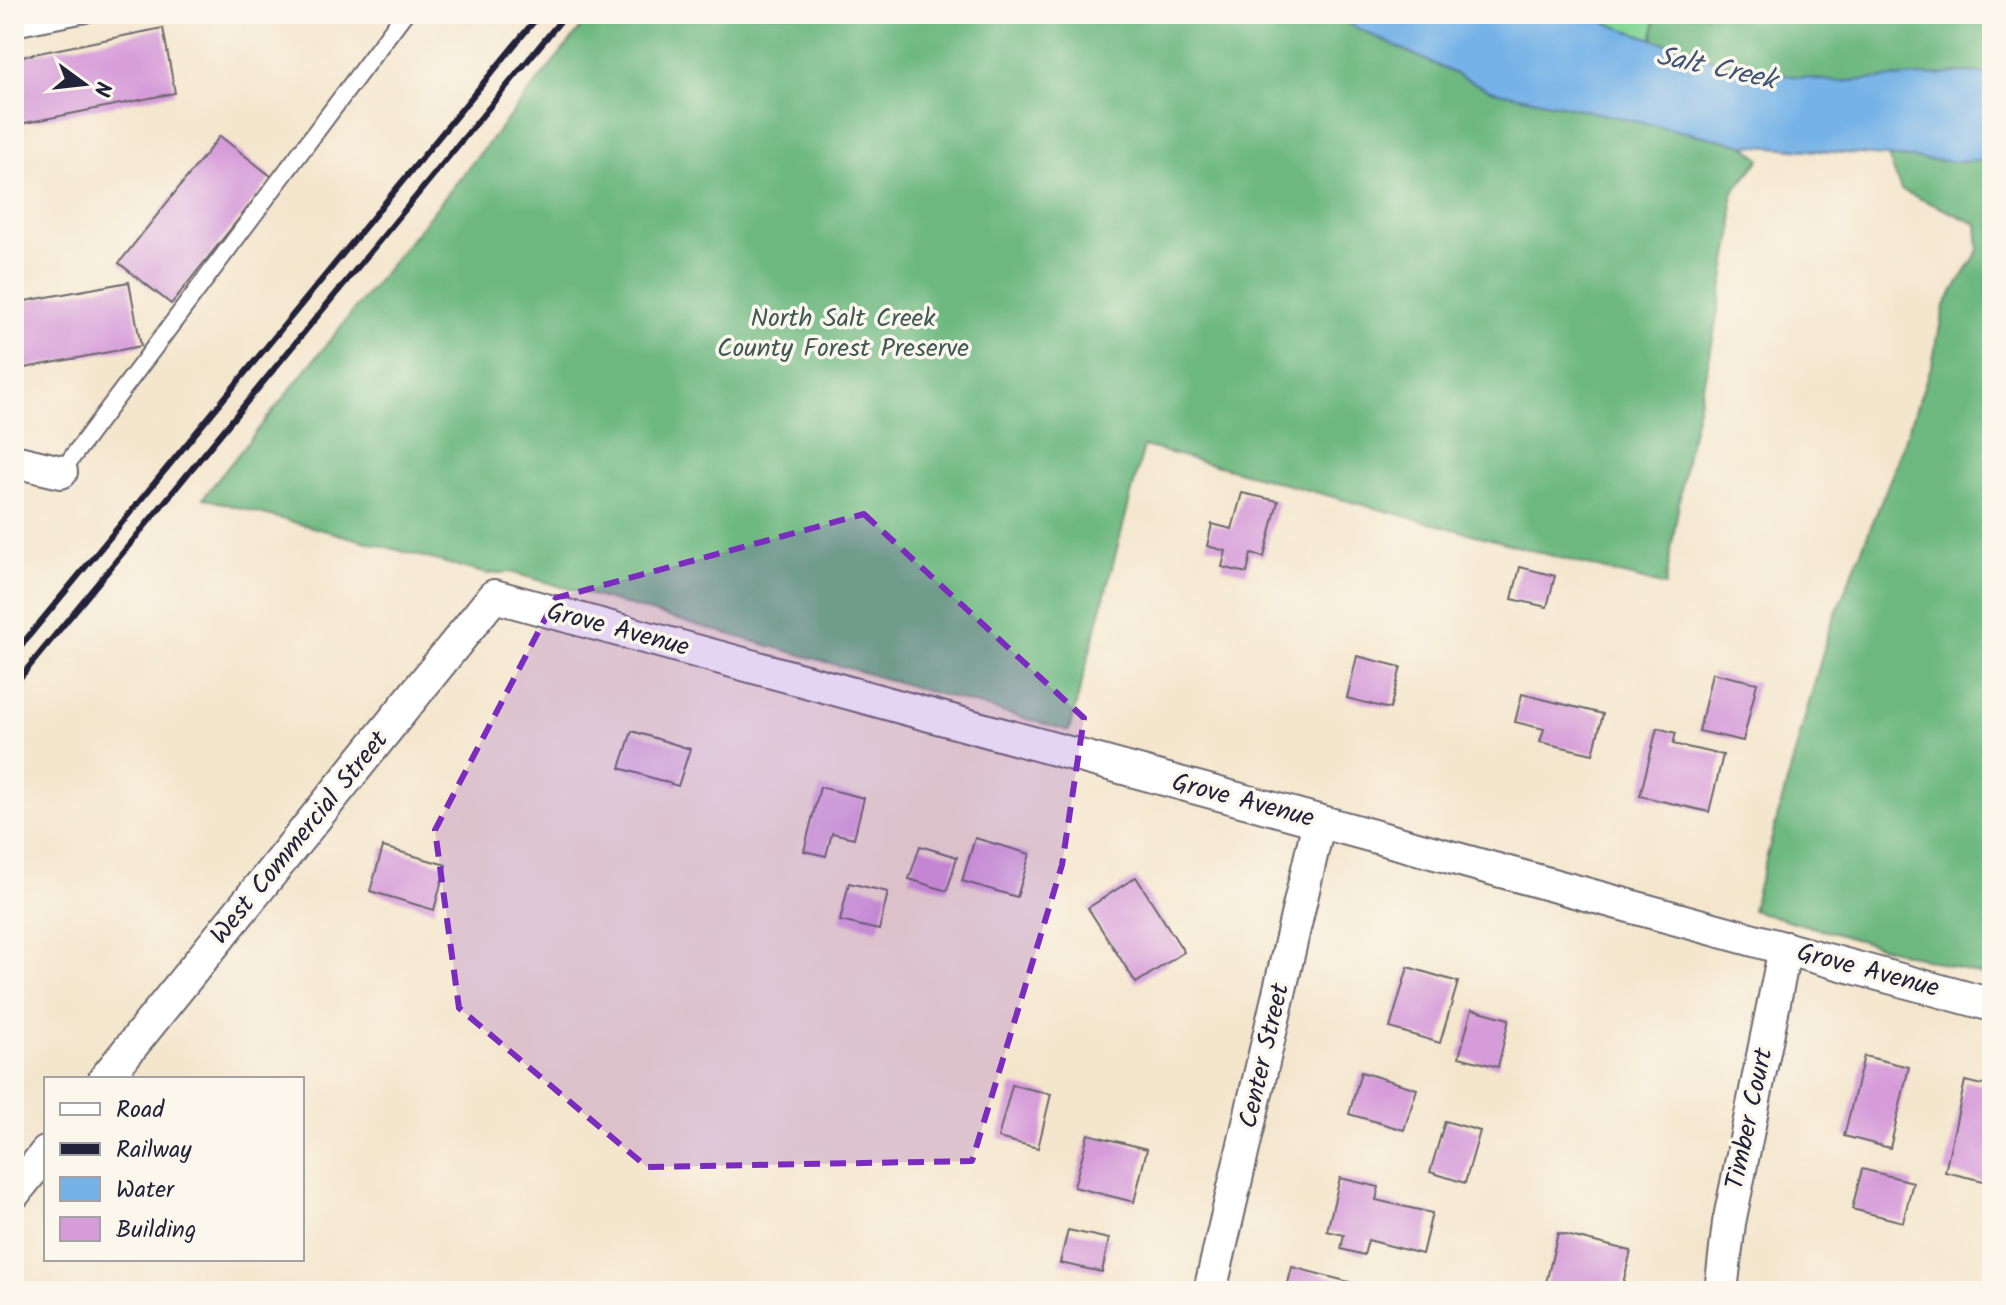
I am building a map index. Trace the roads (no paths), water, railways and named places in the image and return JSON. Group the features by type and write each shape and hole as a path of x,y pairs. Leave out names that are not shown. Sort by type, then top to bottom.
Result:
{"street":[{"path":"14,461 61,472"},
{"name":"Grove Avenue","path":"494,596 1992,1005"},
{"name":"West Commercial Street","path":"107,1077 494,596"},
{"name":"Center Street","path":"1210,1291 1319,821"},
{"name":"Timber Court","path":"1721,1291 1729,1223 1785,948"},
{"path":"14,1193 44,1156"}],"lane":[{"path":"14,28 86,14"},
{"path":"61,472 404,14"}],"water":[{"name":"Salt Creek","path":"1327,14 1580,14 1737,68 1837,82 1972,72 1992,75 1992,160 1959,162 1745,145 1490,90"}],"railway":[{"path":"14,654 540,14"},
{"path":"14,685 566,14"}],"park label":[{"name":"North Salt Creek County Forest Preserve","path":"843,334"}]}
